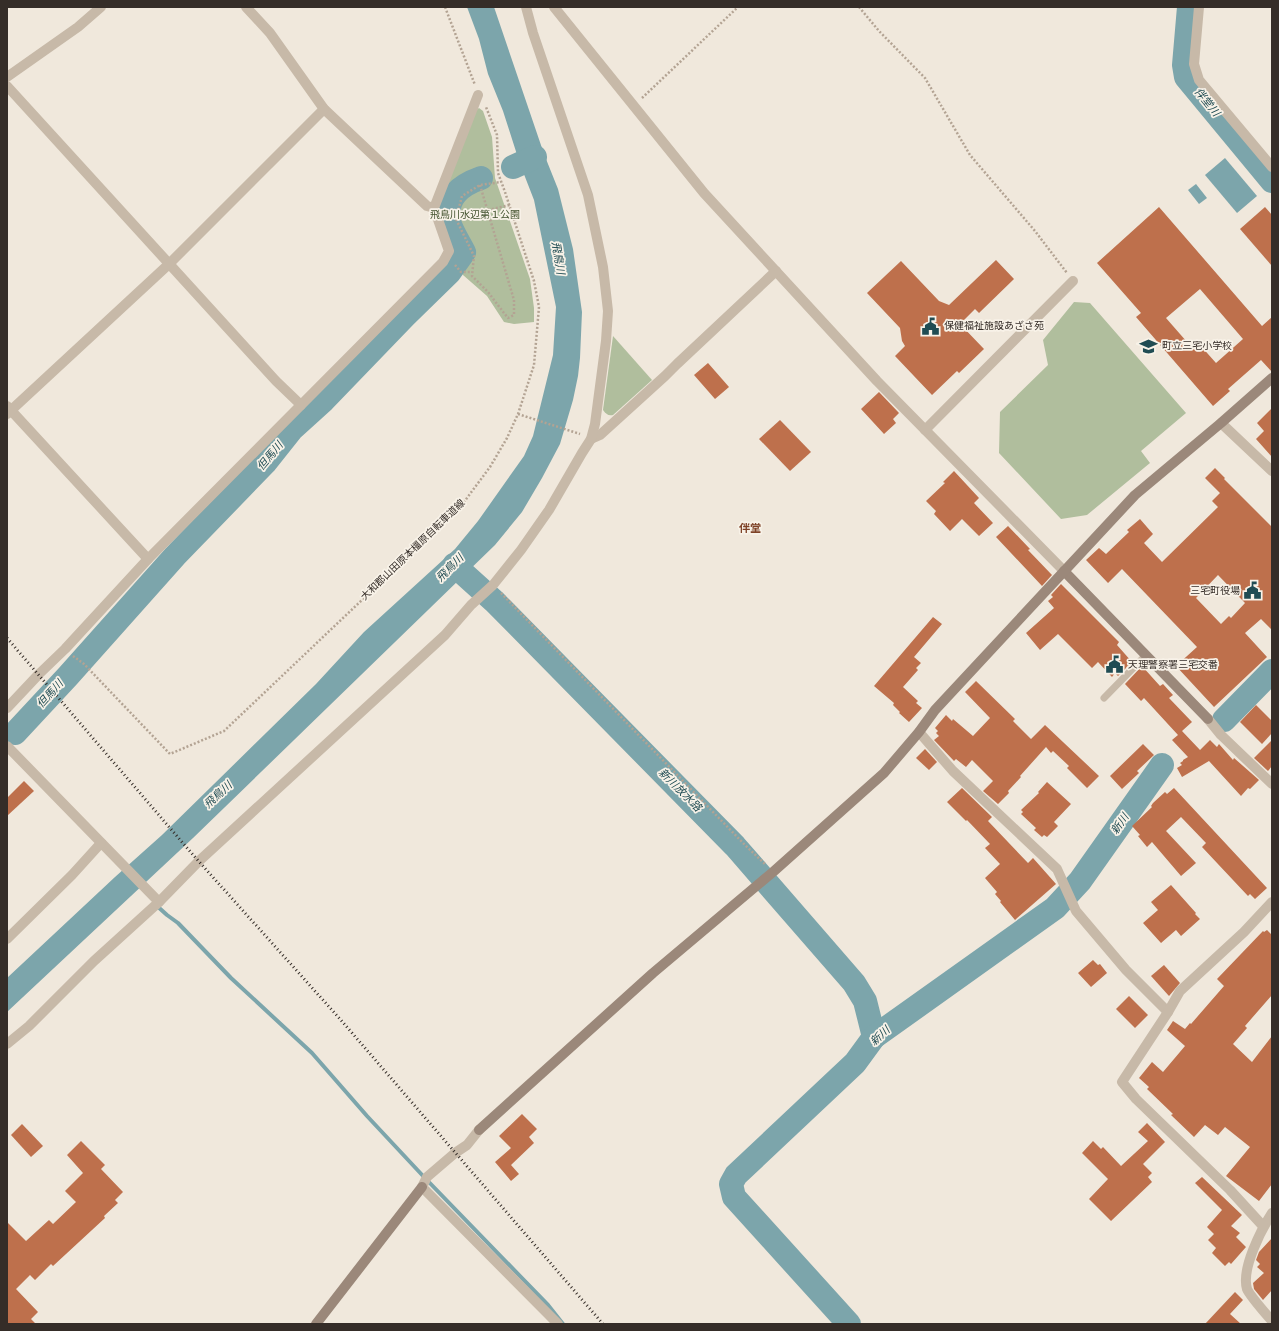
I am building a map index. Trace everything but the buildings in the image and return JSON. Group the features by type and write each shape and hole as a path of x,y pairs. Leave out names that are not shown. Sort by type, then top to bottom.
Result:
{"street":[{"path":"7,77 78,27 101,7"},
{"path":"246,7 270,33 324,109 427,206 434,208"},
{"path":"7,1044 29,1026 157,900 445,636 471,605 493,585 521,550 549,510 591,440 606,341 608,311 603,267 588,195 533,33 526,7"},
{"path":"554,7 704,193 818,318 925,430 1208,719 1221,735 1272,784"},
{"path":"1199,7 1194,64 1199,80 1272,167"},
{"path":"7,86 276,381 301,405"},
{"path":"7,708 38,674 65,649 148,559 443,262 449,251 434,208 478,95"},
{"path":"148,559 9,410 169,264 324,109"},
{"path":"591,440 600,435 776,271"},
{"path":"925,430 1073,281"},
{"path":"316,1324 422,1187 427,1177 455,1153 467,1145 479,1130 653,973 773,872 884,773 919,732 935,710 1135,495 1272,378"},
{"path":"1221,423 1272,471"},
{"path":"919,732 953,771 1057,868 1076,911 1126,970 1168,1012"},
{"path":"7,746 157,900"},
{"path":"10,936 105,846"},
{"path":"1263,1226 1230,1190 1136,1099 1122,1082 1180,991 1244,932 1272,902"},
{"path":"422,1187 558,1324"},
{"path":"1272,1214 1263,1226 1253,1252 1246,1277 1248,1290 1272,1321"}],"lane":[{"path":"1104,698 1146,655"}],"path":[{"name":"大和郡山田原本橿原自転車道線","path":"65,649 84,664 170,754 224,731 461,506 490,467 520,414 534,365 539,307 534,281 510,205 498,173 497,136 486,108 478,95 446,7"},
{"path":"634,105 738,7"},
{"path":"859,7 879,31 925,78 970,155 1034,231 1073,281"},
{"path":"480,185 514,300 514,315 508,318 488,292 472,276 474,256 456,219 462,196 480,185 502,182"},
{"path":"488,210 510,205"},
{"path":"446,256 461,272 472,272"},
{"path":"520,414 579,434"},
{"path":"493,585 773,872"}],"green space":[{"name":"飛鳥川水辺第１公園","path":"479,108 483,111 492,137 495,178 530,279 534,308 534,322 514,324 504,322 487,296 463,275 461,267 454,259 456,251 443,221 445,192 475,111"},
{"path":"1074,302 1090,303 1186,413 1141,451 1150,463 1087,515 1061,519 999,453 1000,412 1048,365 1043,340"},
{"path":"613,336 652,380 613,415 610,415 606,414 603,410"}],"water":[{"name":"飛鳥川","path":"467,7 494,7 544,154 558,189 573,249 582,312 580,358 573,400 560,444 522,512 495,545 193,838 7,1012 7,978 162,835 316,684 364,632 455,549 478,521 524,456 533,436 553,355 556,307 534,200 520,164 503,111 488,74 479,39"},
{"path":"1225,158 1257,196 1237,213 1205,175"},
{"path":"1196,184 1207,198 1199,204 1188,190"}],"waterway":[{"name":"伴堂川","path":"1189,7 1184,65 1186,77 1272,181"},
{"name":"但馬川","path":"513,167 535,157"},
{"name":"但馬川","path":"15,733 175,556 265,463 292,429 324,400 449,273 464,252 449,221 448,213 452,199 461,188 481,178"},
{"name":"新川放水路","path":"454,565 495,602 735,846 854,983 865,1001 874,1037"},
{"name":"新川","path":"1224,720 1272,671"},
{"name":"新川","path":"849,1324 734,1197 731,1184 736,1175 855,1063 874,1037 1055,908 1080,881 1162,765"},
{"path":"157,906 178,923 231,978 312,1053 367,1116 548,1305 563,1324"}],"railway":[{"path":"7,638 194,856 340,1019 603,1324"}],"place":[{"name":"保健福祉施設あざさ苑","path":"931,326"},
{"name":"町立三宅小学校","path":"1149,346"},
{"name":"三宅町役場","path":"1253,591"},
{"name":"天理警察署三宅交番","path":"1115,665"}],"district":[{"name":"伴堂","path":"750,528"}]}
